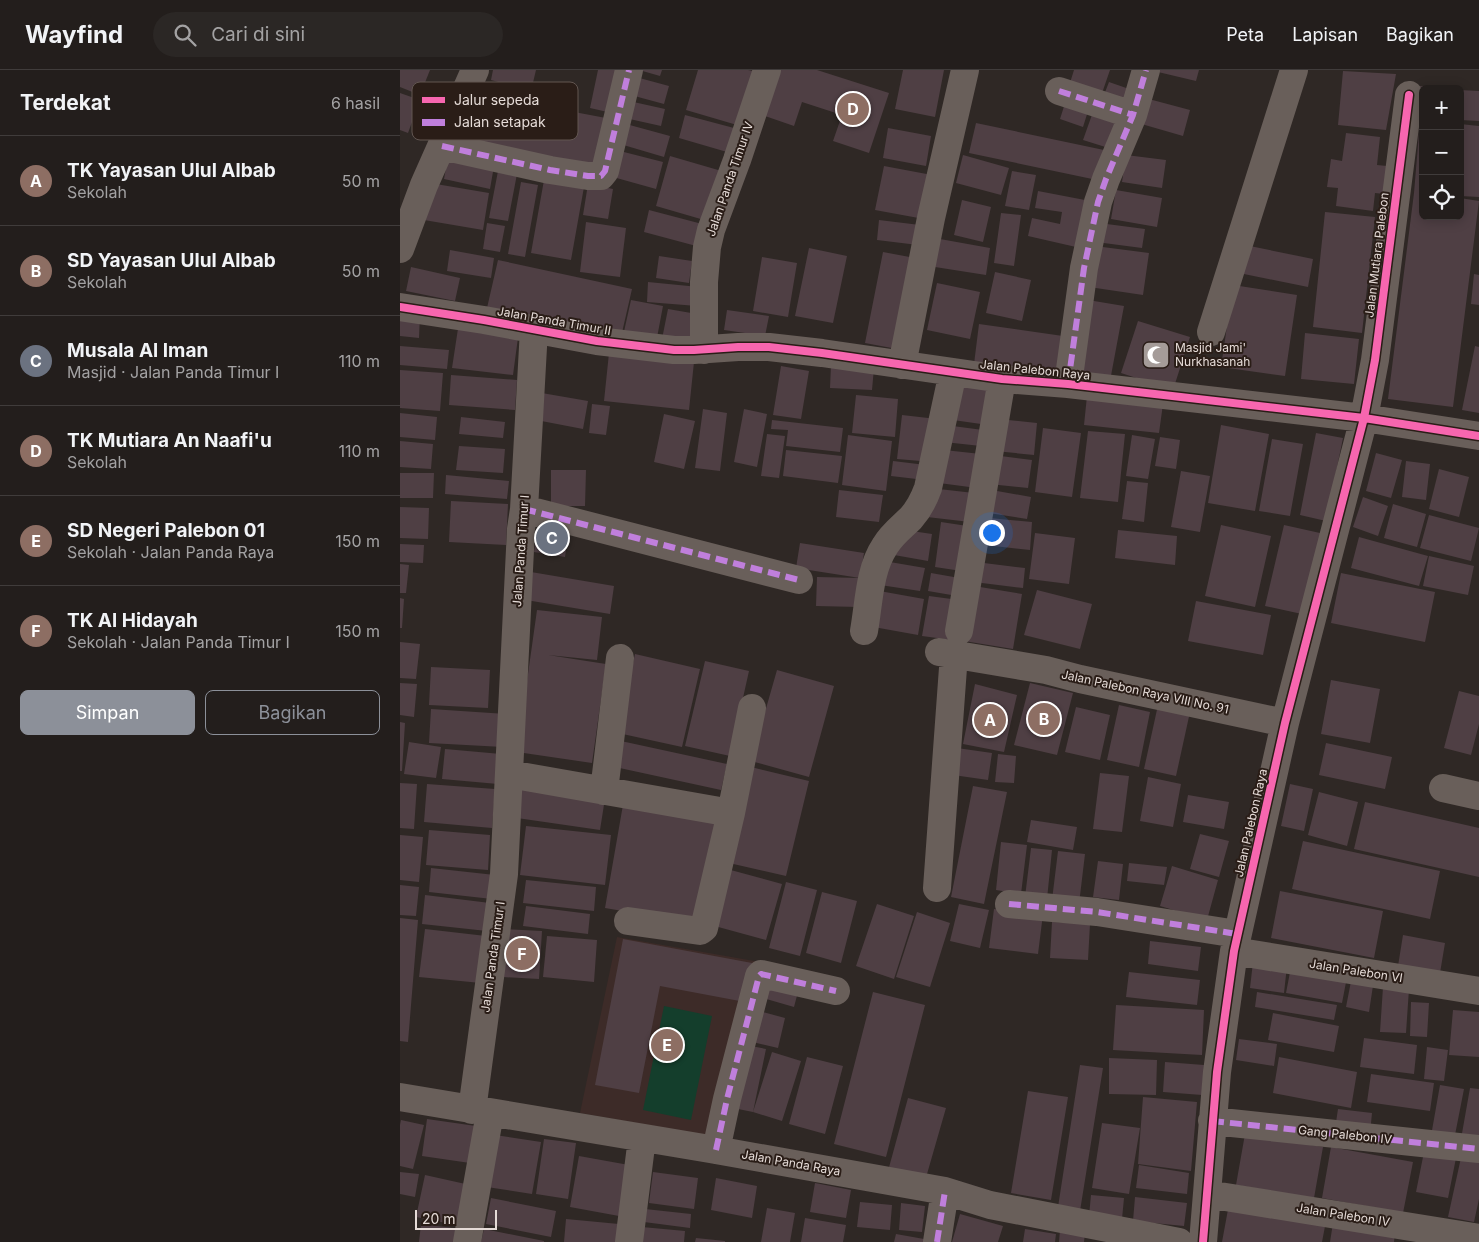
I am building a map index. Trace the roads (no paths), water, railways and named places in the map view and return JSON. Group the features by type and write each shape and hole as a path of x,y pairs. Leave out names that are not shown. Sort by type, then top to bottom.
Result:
{"street":[{"path":"469,82 474,70"},
{"path":"442,146 550,170 588,176 601,176 604,171 630,70"},
{"path":"902,364 931,218 965,70"},
{"path":"1068,384 1084,268 1098,202 1106,178 1133,115 1146,70"},
{"path":"1212,332 1294,70"},
{"name":"Jalan Panda Timur IV","path":"704,350 704,282 707,247 711,230 737,160 764,71"},
{"path":"1059,91 1133,115"},
{"name":"Jalan Mutiara Palebon","path":"1364,418 1375,360 1409,95"},
{"path":"400,249 424,185 445,140"},
{"name":"Jalan Panda Timur II","path":"400,306 597,341 674,350 704,350"},
{"name":"Jalan Panda Timur I","path":"467,1242 504,874 521,529 524,509 534,329"},
{"name":"Jalan Palebon Raya","path":"704,350 769,347 1002,379 1068,384 1364,418 1479,436"},
{"path":"864,631 874,568 884,546 897,529 912,517 922,503 928,488 953,372"},
{"path":"937,888 951,646 1002,379"},
{"name":"Jalan Palebon Raya","path":"1203,1242 1217,1072 1235,943 1285,722 1364,418"},
{"path":"524,509 799,580"},
{"name":"Jalan Palebon Raya VIII No. 91","path":"951,646 1005,662 1285,722"},
{"path":"604,791 620,658"},
{"path":"628,921 700,931 705,925 731,813 752,708"},
{"path":"509,774 731,813"},
{"path":"1443,788 1479,796"},
{"name":"Jalan Palebon VI","path":"1009,904 1097,912 1235,943 1478,989"},
{"path":"716,1150 727,1099 759,976 761,974 836,991"},
{"name":"Jalan Panda Raya","path":"400,1097 945,1191 990,1205 1179,1242"},
{"name":"Gang Palebon IV","path":"1212,1121 1479,1149"},
{"path":"629,1242 642,1138"},
{"path":"937,1242 945,1191"},
{"name":"Jalan Palebon IV","path":"1206,1194 1479,1238"}],"place":[{"name":"TK Mutiara An Naafi'u","path":"853,109"},
{"name":"Masjid Jami' Nurkhasanah","path":"1156,355"},
{"name":"Musala Al Iman","path":"552,538"},
{"name":"SD Yayasan Ulul Albab","path":"1044,719"},
{"name":"TK Yayasan Ulul Albab","path":"990,720"},
{"name":"TK Al Hidayah","path":"522,954"},
{"name":"SD Negeri Palebon 01","path":"667,1045"}]}
